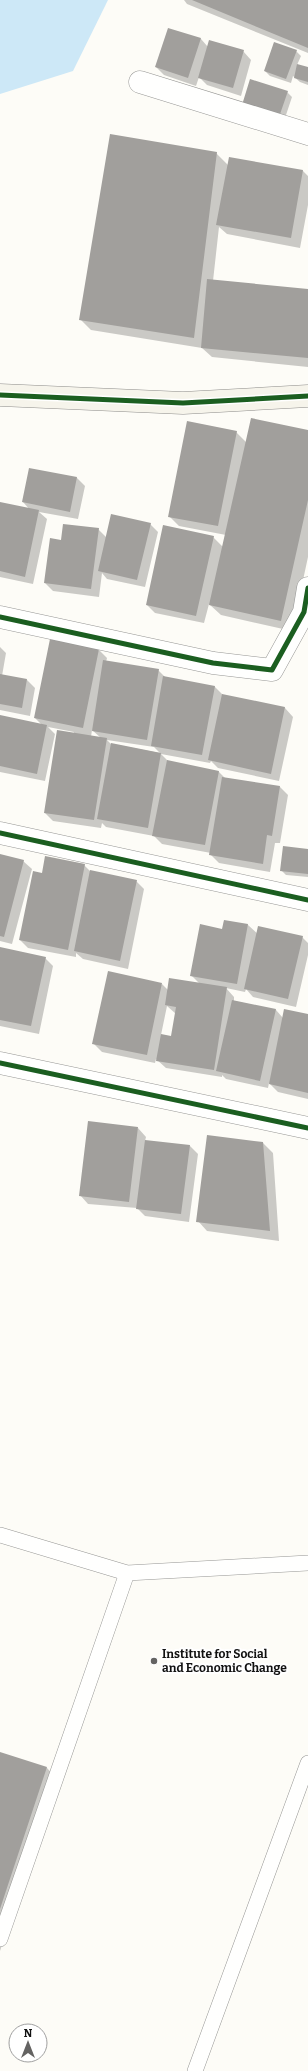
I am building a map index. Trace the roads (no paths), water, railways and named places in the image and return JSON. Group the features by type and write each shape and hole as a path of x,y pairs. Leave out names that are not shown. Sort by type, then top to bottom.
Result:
{"street":[{"path":"140,82 308,134"},
{"path":"0,395 183,403 308,396"},
{"path":"0,617 213,663 272,670 304,612 308,588"},
{"path":"0,833 308,900"},
{"path":"0,1063 308,1128"}],"lane":[{"path":"0,1535 127,1573 308,1563"},
{"path":"0,1939 127,1573"},
{"path":"195,2071 308,1763"}],"water":[{"path":"0,0 108,0 73,71 0,94"}],"place":[{"name":"Institute for Social and Economic Change","path":"154,1661"}]}
